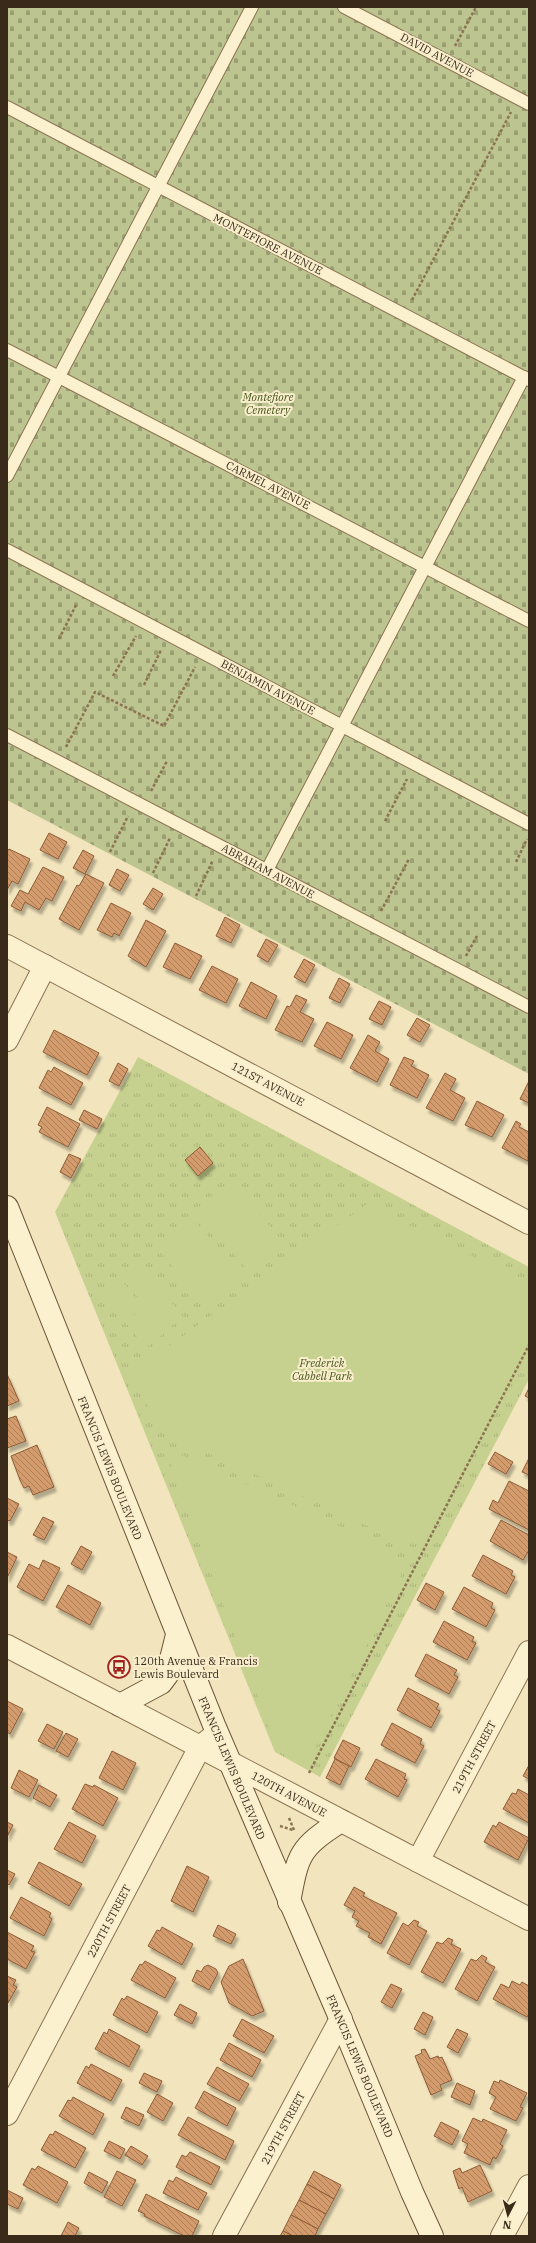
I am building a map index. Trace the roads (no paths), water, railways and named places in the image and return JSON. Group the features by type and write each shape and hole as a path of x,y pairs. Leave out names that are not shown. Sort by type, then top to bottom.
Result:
{"street":[{"name":"121ST AVENUE","path":"7,946 529,1223"},
{"path":"7,1040 45,966"},
{"name":"FRANCIS LEWIS BOULEVARD","path":"7,1207 217,1733 341,2019 432,2236"},
{"path":"120,1705 161,1684 167,1675 177,1635"},
{"name":"120TH AVENUE","path":"7,1646 529,1919"},
{"name":"219TH STREET","path":"418,1861 529,1652"},
{"name":"220TH STREET","path":"7,2114 200,1747 217,1733"},
{"path":"289,1902 296,1864 304,1850 315,1838 341,1821"},
{"name":"219TH STREET","path":"224,2236 341,2019"},
{"path":"502,2236 529,2186"}],"lane":[{"path":"7,476 252,7"},
{"name":"DAVID AVENUE","path":"344,7 524,101"},
{"name":"MONTEFIORE AVENUE","path":"7,107 526,378"},
{"name":"CARMEL AVENUE","path":"7,350 529,621"},
{"path":"267,870 526,378"},
{"name":"BENJAMIN AVENUE","path":"7,550 529,824"},
{"name":"ABRAHAM AVENUE","path":"7,735 178,823 529,1008"}],"place":[{"name":"120th Avenue & Francis Lewis Boulevard","path":"119,1667"}],"park label":[{"name":"Montefiore Cemetery","path":"268,403"},
{"name":"Frederick Cabbell Park","path":"322,1369"}]}
